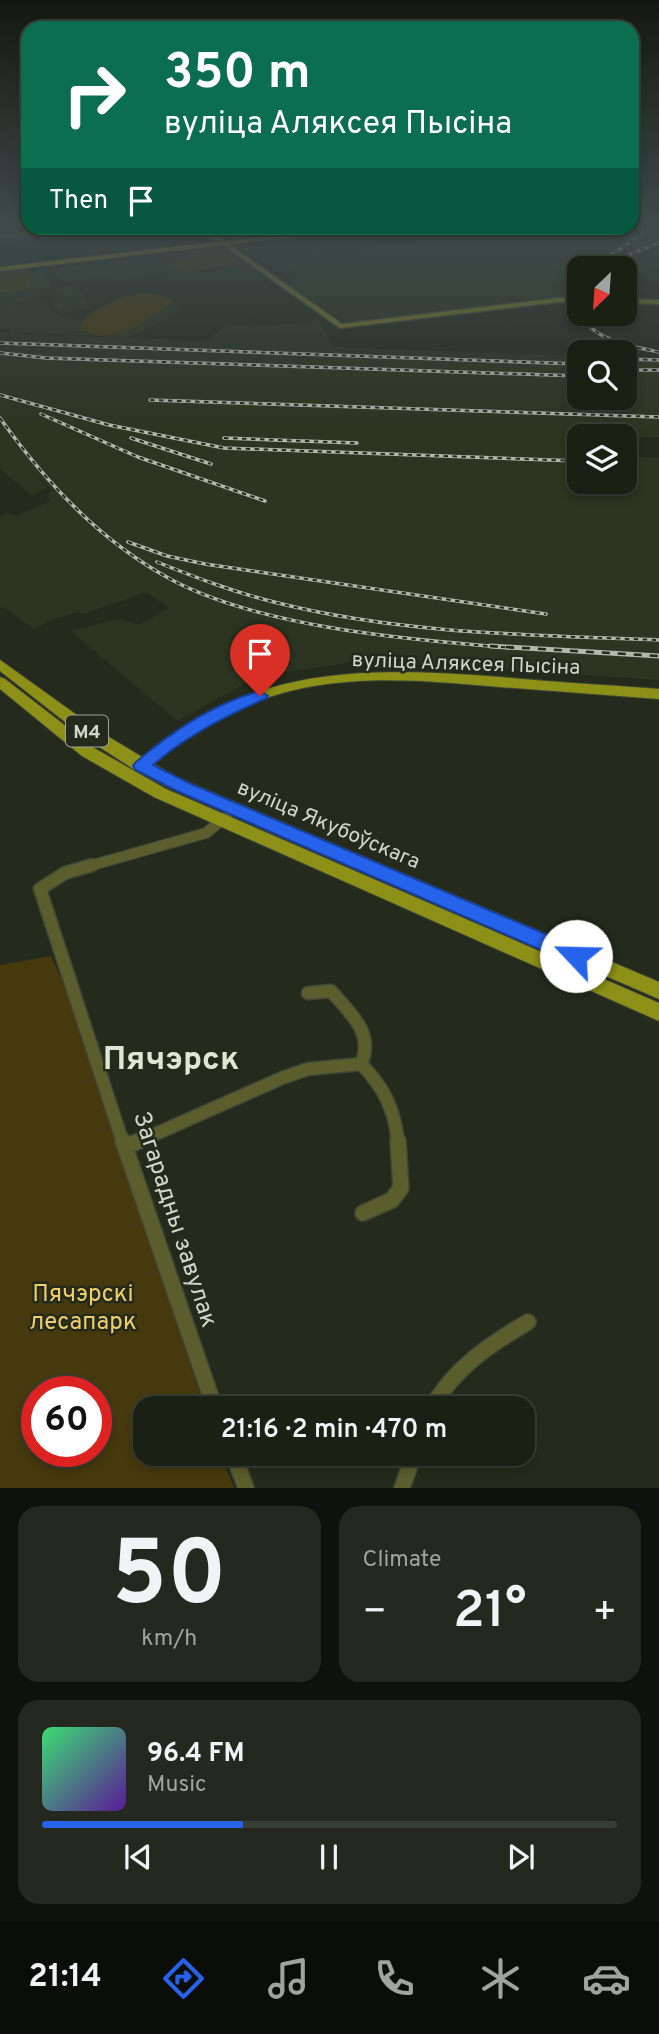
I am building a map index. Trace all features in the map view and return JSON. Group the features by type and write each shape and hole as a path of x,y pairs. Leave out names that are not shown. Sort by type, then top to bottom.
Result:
{"main road":[{"path":"291,292 325,317 346,327 567,300"},
{"path":"637,301 659,302"},
{"name":"вуліца Якубоўскага","path":"0,664 93,735 135,771"},
{"name":"вуліца Аляксея Пысіна","path":"135,771 164,747 226,710 260,696 315,681 403,677 659,694"},
{"name":"вуліца Якубоўскага","path":"0,682 88,752 135,771 659,1012"},
{"name":"вуліца Якубоўскага","path":"229,815 659,991"}],"street":[{"name":"Загарадны завулак","path":"210,1396 150,1224 127,1146 40,888 65,873 206,833 229,815"},
{"path":"308,993 331,991 365,1031 367,1053 360,1064"},
{"path":"127,1146 282,1078 308,1069 360,1064 379,1082 396,1119 401,1188 392,1199 363,1213"},
{"path":"438,1396 452,1376 476,1355 528,1322"},
{"path":"238,1466 246,1488"},
{"path":"401,1488 409,1466"}],"shaded area":[{"path":"38,292 43,299 0,305 0,293"},
{"path":"57,292 81,292 91,308 59,313 53,299 59,295"},
{"path":"141,292 165,294 182,308 144,332 125,337 9,332 12,328 0,329 0,306 45,301 53,314 79,321 119,297"},
{"path":"300,292 567,292 567,297 349,325"},
{"path":"320,321 333,347 567,356 567,410 637,410 637,358 659,359 659,437 637,437 637,424 567,424 567,494 637,494 637,457 659,458 659,680 366,660 287,672 271,665 241,686 177,721 71,631 119,619 139,625 169,608 147,592 83,614 78,612 53,619 34,629 3,607 0,609 0,516 8,512 15,516 50,501 47,495 52,490 34,473 47,488 32,496 0,469 0,333 207,341 227,325 268,326"}],"green space":[{"path":"143,293 163,295 171,302 125,331 102,335 80,327 89,315 97,310 117,300"},
{"path":"244,819 536,946 535,948 243,821"},
{"name":"Пячэрскі лесапарк","path":"51,956 65,987 200,1396 133,1396 133,1466 225,1466 234,1488 0,1488 0,965"}],"railway":[{"path":"590,326 617,342 659,352"},
{"path":"0,343 567,364"},
{"path":"0,353 46,358 567,376"},
{"path":"637,359 659,360"},
{"path":"637,370 659,370"},
{"path":"0,395 109,425 224,448 567,461"},
{"path":"150,400 659,417"},
{"path":"41,414 138,457 265,501"},
{"path":"0,418 56,488 98,529 121,548 172,580 249,610 293,620 385,636 490,646"},
{"path":"131,438 211,464"},
{"path":"224,438 357,443"},
{"path":"128,542 167,556 205,564 546,614"},
{"path":"157,562 262,599 372,621 467,631 659,640"},
{"path":"490,646 659,656"},
{"path":"490,646 514,648"}],"district":[{"name":"Пячэрск","path":"171,1057"}],"route":[{"path":"260,696 189,730 141,766 183,787 576,956"}]}
